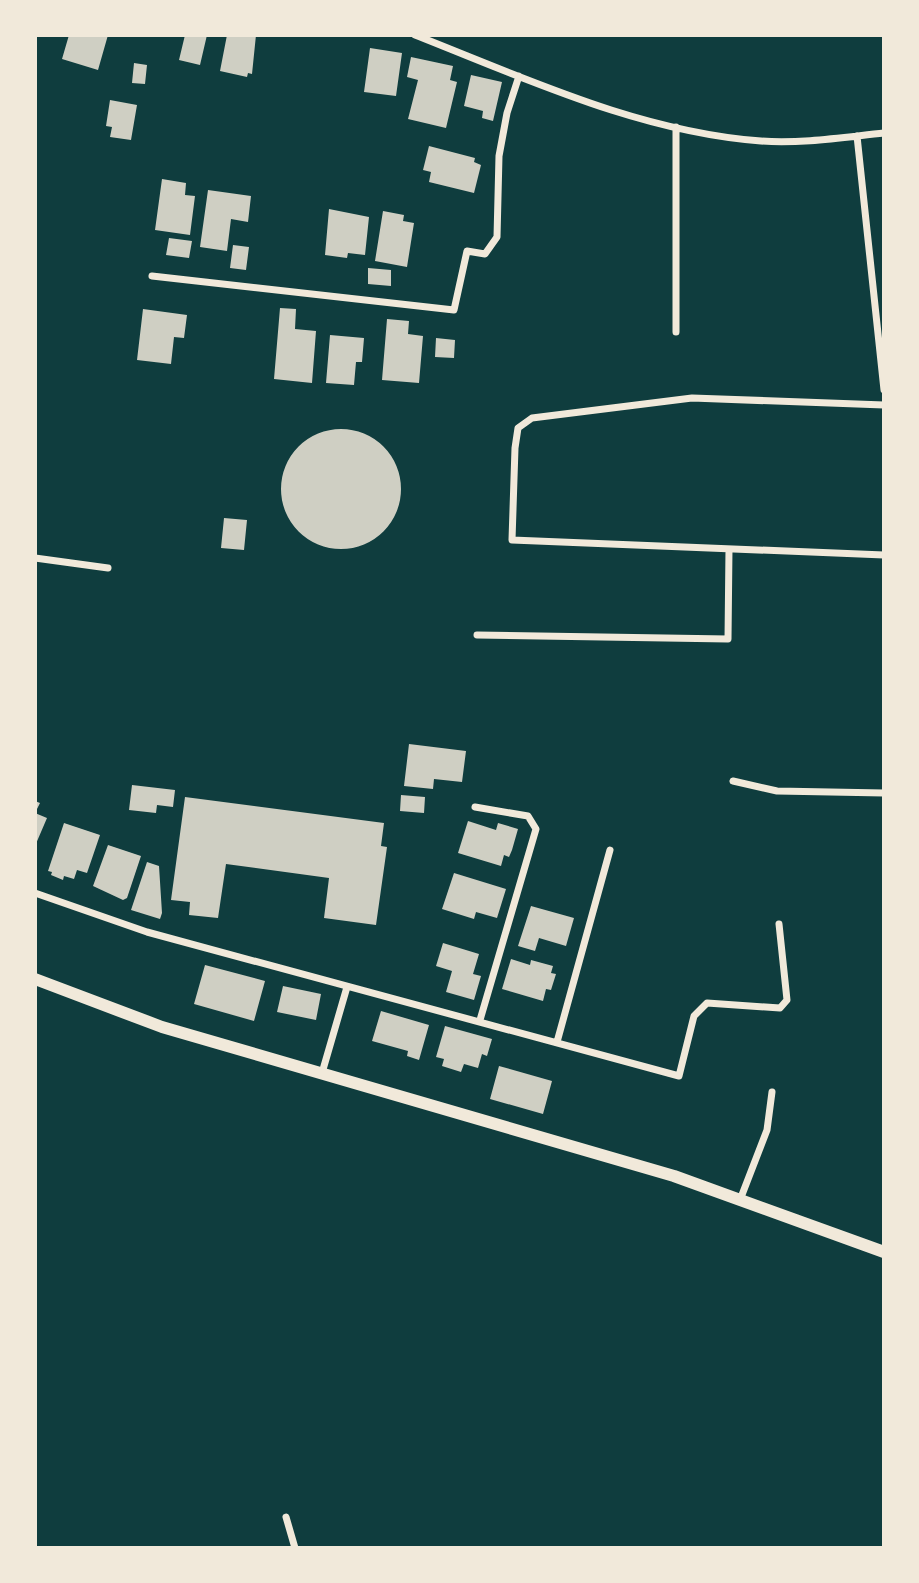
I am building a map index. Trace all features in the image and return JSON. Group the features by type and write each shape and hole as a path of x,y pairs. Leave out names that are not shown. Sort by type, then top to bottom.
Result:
{"street":[{"path":"415,35 608,110 676,127 762,141 884,133"},
{"path":"152,276 454,310 467,251 485,254 497,237 499,156 507,113 519,76"},
{"path":"676,127 676,332"},
{"path":"857,136 884,390"},
{"path":"884,405 692,398 532,418 518,428 514,448 512,540 884,555"},
{"path":"477,635 728,639 729,549"},
{"path":"35,558 108,568"},
{"path":"733,780 777,791 884,793"},
{"path":"475,807 528,816 536,829 480,1020"},
{"path":"557,1042 610,850"},
{"path":"35,894 147,932 679,1076 694,1016 707,1003 780,1008 787,1000 779,924"},
{"path":"35,979 162,1027 674,1176 884,1252"},
{"path":"322,1073 346,987"},
{"path":"740,1200 767,1130 772,1092"},
{"path":"286,1517 295,1548"}],"building":[{"path":"69,35 108,35 98,70 62,59"},
{"path":"185,35 207,35 200,65 179,60"},
{"path":"227,35 256,35 252,74 248,73 247,77 220,71"},
{"path":"370,48 402,53 396,96 364,92"},
{"path":"411,57 453,66 450,80 457,82 446,128 408,119 418,80 407,77"},
{"path":"134,63 147,65 145,84 132,83"},
{"path":"471,75 502,82 493,121 482,118 483,111 464,106"},
{"path":"110,100 137,105 131,140 110,137 112,127 106,126"},
{"path":"429,146 475,158 474,162 481,165 474,193 429,182 431,172 423,170"},
{"path":"162,179 186,183 185,195 195,196 190,235 155,230"},
{"path":"208,190 251,196 248,222 231,219 227,251 200,247"},
{"path":"329,209 369,217 365,255 348,253 347,258 325,255"},
{"path":"383,211 404,215 403,221 414,223 407,267 375,261"},
{"path":"169,238 192,241 189,258 166,255"},
{"path":"233,245 249,247 246,270 230,268"},
{"path":"368,268 391,270 391,286 368,284"},
{"path":"280,308 296,309 295,329 316,331 312,383 274,379"},
{"path":"143,309 187,315 184,338 174,337 171,364 137,360"},
{"path":"387,319 409,321 408,334 423,336 419,383 382,380"},
{"path":"330,335 364,338 362,362 356,362 354,385 326,383"},
{"path":"436,338 455,340 454,358 435,357"},
{"path":"341,429 364,433 384,446 397,466 401,489 397,512 384,532 364,545 341,549 318,545 298,532 285,512 281,489 285,466 298,446 318,433"},
{"path":"224,518 247,520 244,550 221,548"},
{"path":"409,744 466,751 462,782 434,779 433,789 404,786"},
{"path":"132,785 175,790 173,807 157,805 156,813 129,810"},
{"path":"401,795 425,797 424,813 400,811"},
{"path":"185,797 384,823 381,846 387,847 376,925 324,918 329,878 226,864 218,918 189,915 190,902 171,900"},
{"path":"35,813 47,818 35,846"},
{"path":"468,821 496,830 498,823 518,829 509,857 504,855 501,866 458,853"},
{"path":"64,823 100,835 87,873 77,870 74,879 64,876 63,880 48,871"},
{"path":"108,845 141,856 127,898 123,900 93,886"},
{"path":"147,862 159,866 162,913 160,919 131,910"},
{"path":"454,873 506,889 497,918 476,912 474,919 442,909"},
{"path":"531,906 574,918 566,946 539,938 535,951 518,946"},
{"path":"443,943 479,954 473,974 481,976 474,1000 446,992 452,971 436,966"},
{"path":"511,959 530,965 531,960 553,966 551,973 556,974 551,990 546,989 543,1001 502,989"},
{"path":"205,965 265,981 254,1021 194,1004"},
{"path":"283,986 321,994 316,1020 277,1012"},
{"path":"381,1011 429,1025 419,1060 407,1056 408,1051 372,1041"},
{"path":"445,1026 492,1039 487,1056 482,1054 478,1068 464,1064 461,1072 442,1066 444,1059 436,1057"},
{"path":"499,1066 552,1081 543,1114 490,1099"}]}
